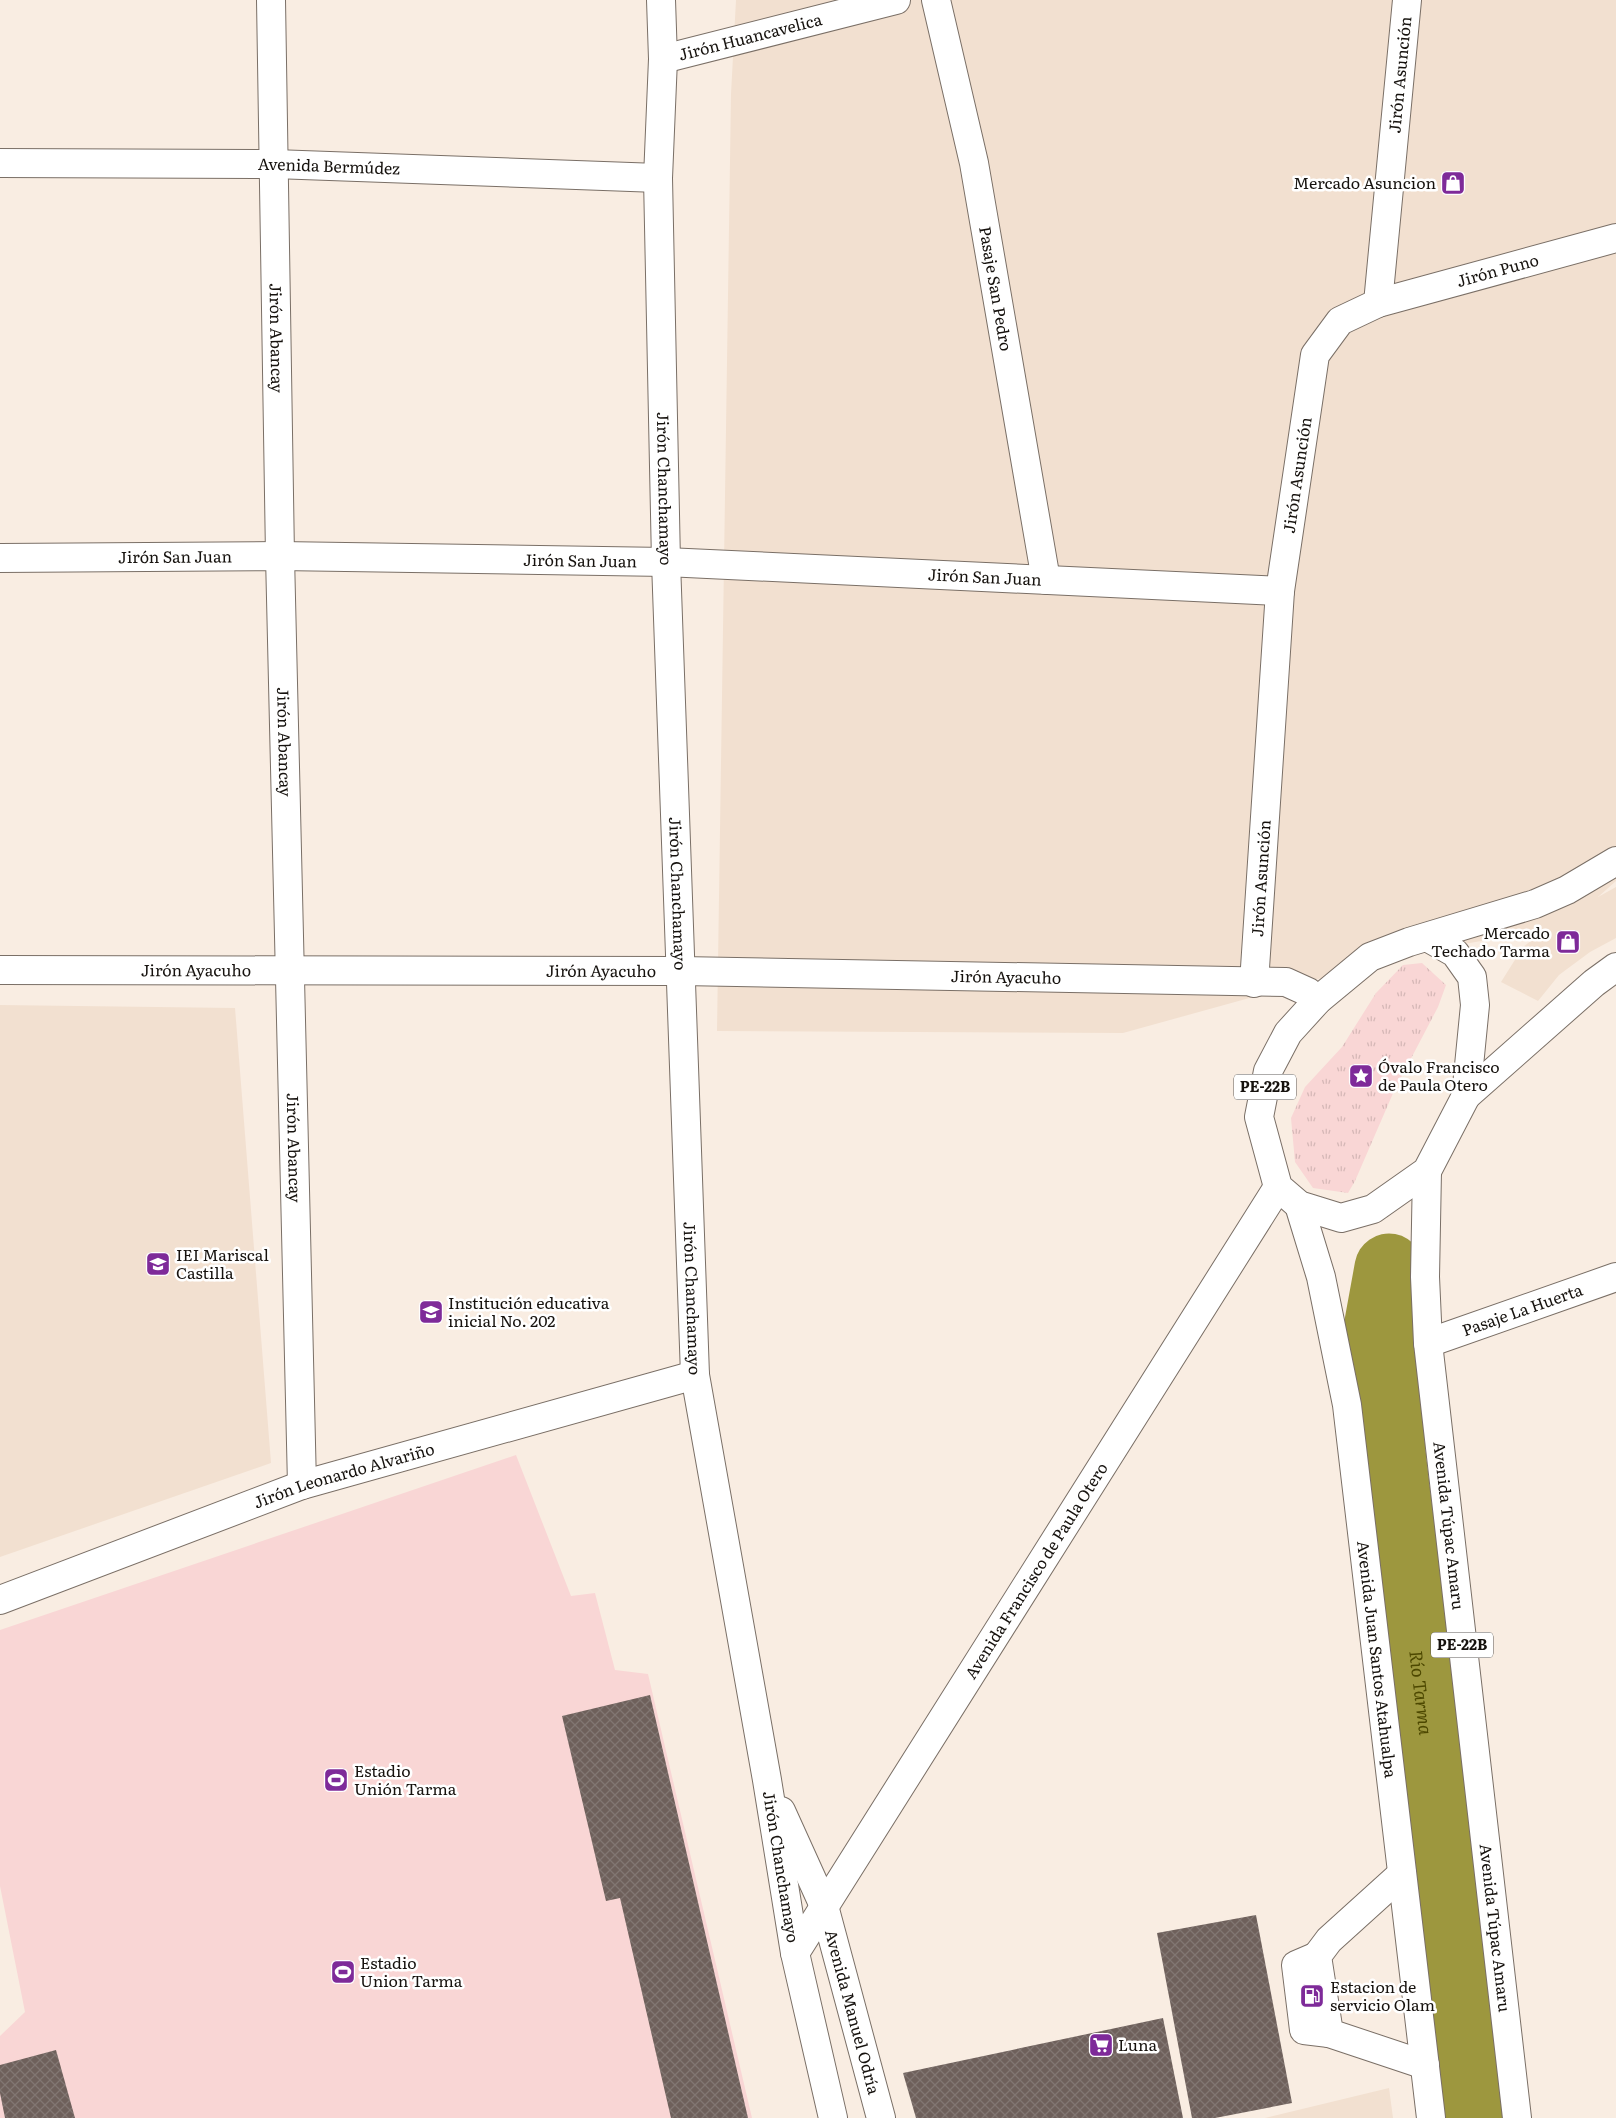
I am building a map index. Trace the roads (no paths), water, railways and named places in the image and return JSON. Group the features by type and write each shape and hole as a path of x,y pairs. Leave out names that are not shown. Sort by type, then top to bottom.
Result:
{"main road":[{"name":"Jirón Abancay","path":"271,0 280,556 302,1486"},
{"name":"Jirón Chanchamayo","path":"661,0 663,59 658,178 666,562 695,1375 767,1780 795,1953"},
{"name":"Jirón Huancavelica","path":"663,59 896,0"},
{"name":"Pasaje San Pedro","path":"936,0 974,163 1046,580"},
{"name":"Jirón Asunción","path":"1254,982 1280,591 1316,355 1340,321 1378,303 1407,0"},
{"name":"Avenida Bermúdez","path":"0,163 274,164 658,178"},
{"name":"Jirón Puno","path":"1378,303 1616,238"},
{"name":"Jirón San Juan","path":"0,558 280,556 666,562 1280,591"},
{"name":"PE-22B","path":"1428,937 1455,952 1472,977 1475,1005 1466,1096 1428,1171 1374,1209 1341,1218 1299,1205 1278,1187 1259,1117 1268,1071 1288,1033 1318,1000 1370,957 1408,942 1535,904 1567,890 1616,861"},
{"name":"PE-22B","path":"1466,1096 1594,983 1616,967"},
{"name":"Jirón Ayacuho","path":"0,970 681,971 1286,982 1308,992 1318,1000"},
{"name":"Avenida Túpac Amaru","path":"1428,1171 1425,1277 1428,1343 1518,2118"},
{"name":"Avenida Francisco de Paula Otero","path":"795,1953 1278,1187"},
{"name":"Avenida Juan Santos Atahualpa","path":"1299,1205 1321,1278 1347,1405 1431,2118"},
{"name":"Pasaje La Huerta","path":"1428,1343 1616,1277"},
{"name":"Jirón Leonardo Alvariño","path":"0,1600 302,1486 695,1375"},
{"name":"Jirón Chanchamayo","path":"767,1780 824,1906"},
{"path":"1402,1874 1329,1940 1317,1956 1329,2033 1425,2066"},
{"name":"Avenida Manuel Odría","path":"824,1906 881,2118"},
{"path":"795,1953 833,2118"}],"waterway":[{"name":"Río Tarma","path":"1389,1268 1379,1323 1392,1461 1472,2118"}],"place":[{"name":"Mercado Asuncion","path":"1453,183"},
{"name":"Mercado Techado Tarma","path":"1568,942"},
{"name":"Óvalo Francisco de Paula Otero","path":"1361,1076"},
{"name":"IEI Mariscal Castilla","path":"158,1264"},
{"name":"Institución educativa inicial No. 202","path":"431,1312"},
{"name":"Estadio Unión Tarma","path":"336,1780"},
{"name":"Estadio Union Tarma","path":"343,1972"},
{"name":"Estacion de servicio Olam","path":"1312,1996"},
{"name":"Luna","path":"1101,2045"}]}
